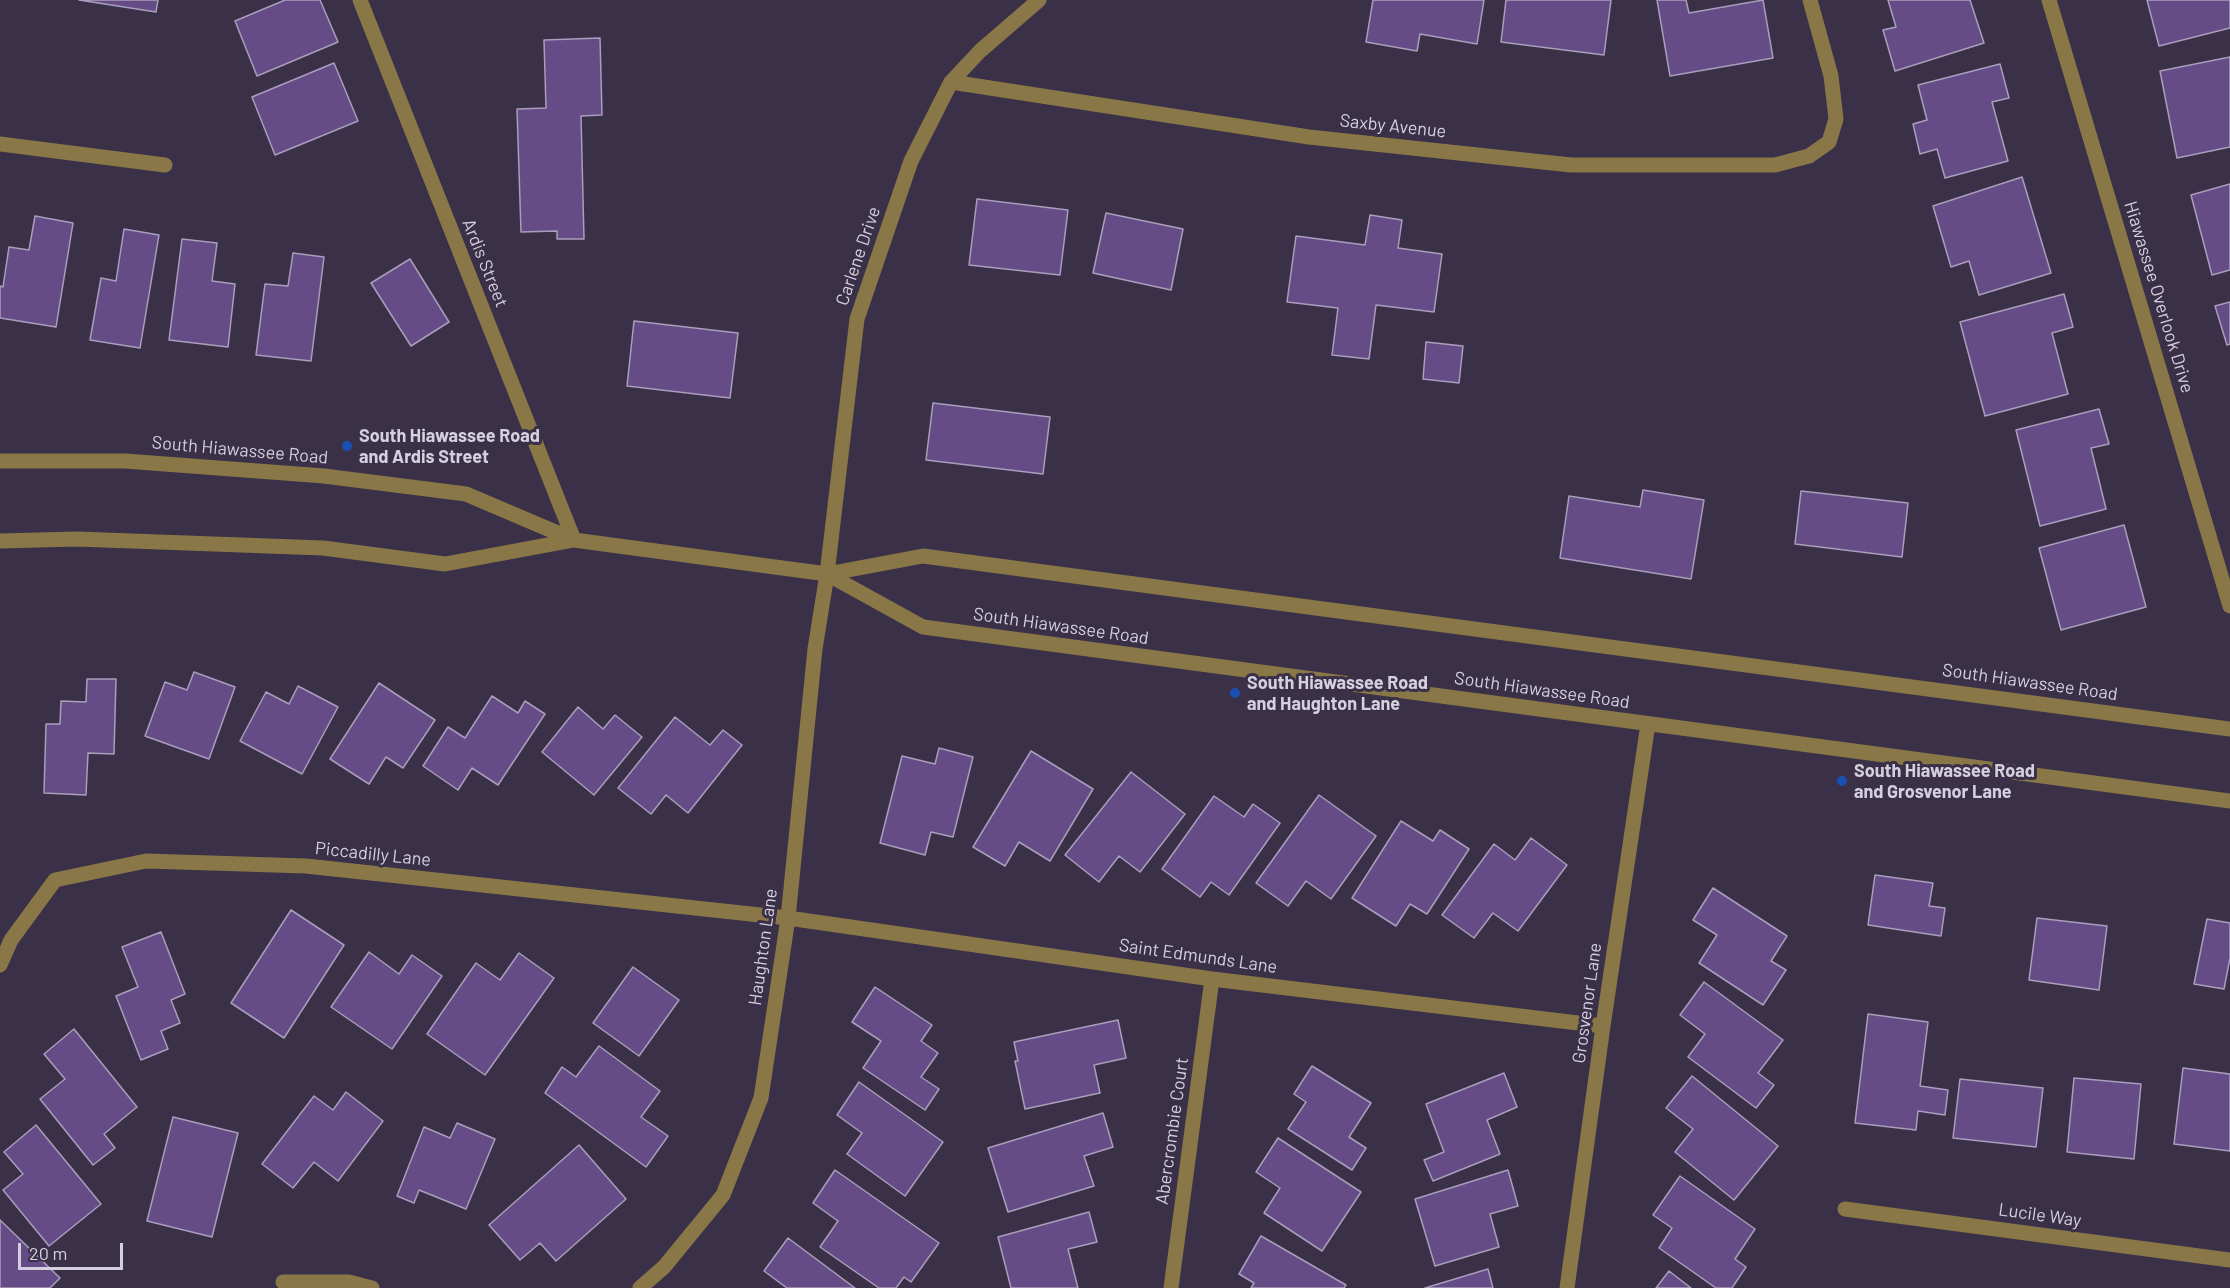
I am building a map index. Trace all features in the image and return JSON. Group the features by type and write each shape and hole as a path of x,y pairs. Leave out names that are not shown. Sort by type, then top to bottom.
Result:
{"street":[{"name":"Ardis Street","path":"360,0 574,540"},
{"name":"Carlene Drive","path":"827,574 857,319 911,161 951,82 980,51 1039,0"},
{"name":"Saxby Avenue","path":"951,82 1309,137 1571,165 1775,165 1809,156 1829,142 1836,119 1832,76 1810,0"},
{"name":"Hiawassee Overlook Drive","path":"2049,0 2230,606"},
{"path":"0,144 165,165"},
{"name":"South Hiawassee Road","path":"0,461 124,461 324,476 466,494 574,540 827,574 923,556 2230,729"},
{"name":"South Hiawassee Road","path":"0,541 76,539 323,548 445,564 574,540"},
{"name":"South Hiawassee Road","path":"827,574 923,627 2230,801"},
{"name":"Haughton Lane","path":"640,1288 664,1267 723,1195 761,1098 788,918 815,649 827,574"},
{"name":"Grosvenor Lane","path":"1567,1288 1648,724"},
{"name":"Piccadilly Lane","path":"0,966 11,940 55,880 147,861 306,866 788,918"},
{"name":"Saint Edmunds Lane","path":"788,918 1212,979 1603,1026"},
{"name":"Abercrombie Court","path":"1171,1288 1212,979"},
{"name":"Lucile Way","path":"1845,1209 2230,1260"},
{"path":"283,1282 349,1282 372,1288"}],"building":[{"path":"79,0 158,0 156,12"},
{"path":"285,0 320,0 338,42 257,76 235,21"},
{"path":"1373,0 1484,0 1477,44 1420,34 1417,51 1366,42"},
{"path":"1506,0 1611,0 1604,55 1501,42"},
{"path":"1657,0 1686,0 1689,13 1763,0 1773,58 1670,76"},
{"path":"1888,0 1970,0 1984,43 1895,71 1883,30 1896,27"},
{"path":"2147,0 2230,0 2230,28 2159,46"},
{"path":"600,38 602,115 581,116 584,239 557,239 557,231 521,232 517,109 546,108 544,40"},
{"path":"2230,57 2230,147 2177,158 2160,71"},
{"path":"334,63 358,121 275,155 252,97"},
{"path":"2000,64 2009,98 1992,102 2008,161 1945,178 1937,149 1920,154 1913,124 1927,120 1918,85"},
{"path":"2022,177 2051,273 1979,295 1969,261 1951,267 1933,206"},
{"path":"2230,184 2230,270 2212,275 2191,195"},
{"path":"977,199 1068,210 1060,275 969,265"},
{"path":"1106,213 1183,229 1171,290 1093,273"},
{"path":"1370,215 1402,220 1398,248 1442,254 1434,312 1376,305 1369,359 1332,355 1338,308 1287,302 1296,236 1365,245"},
{"path":"35,216 73,223 56,327 0,318 0,286 3,287 9,247 29,250"},
{"path":"124,229 159,235 140,348 90,340 101,278 116,281"},
{"path":"182,239 217,243 212,281 235,284 228,347 169,340"},
{"path":"293,253 324,257 311,361 256,355 265,284 288,286"},
{"path":"410,259 449,322 411,346 371,283"},
{"path":"2064,294 2073,327 2052,333 2068,394 1985,416 1960,322"},
{"path":"2230,302 2230,344 2227,345 2215,306"},
{"path":"634,321 738,333 730,398 627,386"},
{"path":"1426,342 1463,346 1459,383 1423,379"},
{"path":"933,403 1050,417 1043,474 926,460"},
{"path":"2099,409 2109,444 2091,448 2106,509 2040,526 2016,430"},
{"path":"1643,490 1704,500 1691,579 1560,558 1569,496 1640,507"},
{"path":"1801,491 1908,503 1902,557 1795,544"},
{"path":"2124,525 2146,607 2061,630 2039,548"},
{"path":"194,672 235,687 209,759 145,736 165,682 187,690"},
{"path":"87,679 116,679 114,754 88,753 86,795 44,793 46,724 60,724 61,701 86,702"},
{"path":"379,683 435,720 403,768 386,757 369,784 330,759"},
{"path":"298,686 338,707 302,774 240,741 266,692 289,704"},
{"path":"492,696 518,713 525,701 545,714 498,785 472,768 458,790 423,766 448,727 465,738"},
{"path":"578,707 603,729 615,715 642,737 594,795 542,752"},
{"path":"675,717 710,745 723,730 742,745 688,813 666,795 651,814 618,788"},
{"path":"939,748 973,757 953,837 931,832 925,855 880,843 902,756 935,764"},
{"path":"1031,751 1093,789 1050,861 1019,842 1005,866 973,847"},
{"path":"1131,772 1185,814 1140,872 1119,856 1099,882 1065,855"},
{"path":"1319,795 1376,836 1331,899 1306,881 1288,906 1256,883"},
{"path":"1214,796 1244,817 1253,804 1280,823 1229,895 1211,882 1200,897 1162,869"},
{"path":"1401,821 1433,841 1440,830 1469,849 1427,914 1410,904 1396,926 1352,898"},
{"path":"1531,838 1567,865 1518,931 1493,913 1474,938 1442,915 1494,844 1515,860"},
{"path":"1875,875 1933,883 1929,906 1945,908 1941,936 1868,925"},
{"path":"1713,888 1787,936 1771,961 1786,970 1763,1005 1699,963 1717,935 1693,920"},
{"path":"291,910 344,945 284,1038 231,1003"},
{"path":"2037,918 2107,926 2099,990 2029,980"},
{"path":"2207,919 2230,923 2230,958 2224,989 2194,984"},
{"path":"161,932 185,994 171,1000 180,1023 161,1031 168,1049 141,1060 116,996 138,987 122,947"},
{"path":"369,952 399,974 412,955 442,976 392,1049 331,1007"},
{"path":"519,953 554,978 485,1075 427,1034 476,963 500,980"},
{"path":"633,967 679,1000 639,1056 593,1023"},
{"path":"1704,982 1783,1040 1758,1073 1774,1085 1756,1108 1688,1057 1705,1034 1680,1015"},
{"path":"875,987 932,1025 921,1041 938,1053 921,1077 939,1089 925,1110 863,1068 881,1041 852,1022"},
{"path":"1868,1014 1928,1022 1920,1086 1948,1090 1945,1115 1918,1111 1916,1130 1855,1123"},
{"path":"1118,1020 1126,1058 1094,1065 1100,1093 1025,1109 1015,1061 1018,1061 1014,1042"},
{"path":"74,1029 137,1107 104,1134 115,1148 93,1165 40,1099 65,1079 44,1054"},
{"path":"599,1046 660,1091 641,1117 668,1136 646,1167 545,1093 562,1067 576,1077"},
{"path":"1312,1066 1371,1103 1349,1137 1366,1148 1352,1170 1288,1129 1306,1102 1294,1094"},
{"path":"2183,1068 2230,1074 2230,1151 2174,1144"},
{"path":"1504,1073 1517,1107 1487,1120 1500,1154 1433,1181 1424,1160 1444,1152 1426,1104"},
{"path":"1692,1076 1778,1146 1734,1200 1675,1152 1693,1129 1666,1108"},
{"path":"2074,1078 2141,1084 2134,1159 2067,1152"},
{"path":"1960,1079 2043,1088 2036,1147 1953,1138"},
{"path":"859,1082 943,1142 905,1196 847,1154 862,1133 837,1115"},
{"path":"346,1092 383,1121 338,1181 314,1162 293,1188 262,1164 314,1096 333,1110"},
{"path":"1103,1113 1113,1147 1084,1156 1094,1186 1008,1212 988,1148"},
{"path":"173,1117 238,1133 212,1237 147,1221"},
{"path":"457,1123 495,1139 466,1209 419,1190 414,1203 397,1196 424,1127 450,1138"},
{"path":"36,1125 101,1204 49,1246 3,1190 23,1174 4,1152"},
{"path":"1278,1138 1361,1192 1322,1251 1264,1213 1280,1188 1256,1172"},
{"path":"579,1145 626,1199 556,1261 540,1243 520,1260 489,1225"},
{"path":"835,1170 939,1243 911,1282 904,1277 896,1288 879,1288 820,1247 838,1221 813,1203"},
{"path":"1508,1170 1518,1206 1490,1214 1499,1247 1435,1266 1415,1199"},
{"path":"1680,1176 1755,1229 1735,1259 1746,1267 1732,1288 1716,1288 1659,1248 1672,1228 1653,1215"},
{"path":"1089,1212 1097,1242 1068,1249 1078,1288 1011,1288 998,1237"},
{"path":"0,1220 60,1278 50,1288 0,1288"},
{"path":"1261,1236 1346,1285 1344,1288 1251,1288 1254,1283 1239,1274"},
{"path":"788,1238 855,1288 787,1288 764,1271"},
{"path":"1488,1269 1493,1288 1425,1288"},
{"path":"1669,1271 1691,1288 1656,1288"}],"place":[{"name":"South Hiawassee Road and Ardis Street","path":"347,446"},
{"name":"South Hiawassee Road and Haughton Lane","path":"1235,693"},
{"name":"South Hiawassee Road and Grosvenor Lane","path":"1842,781"}]}
